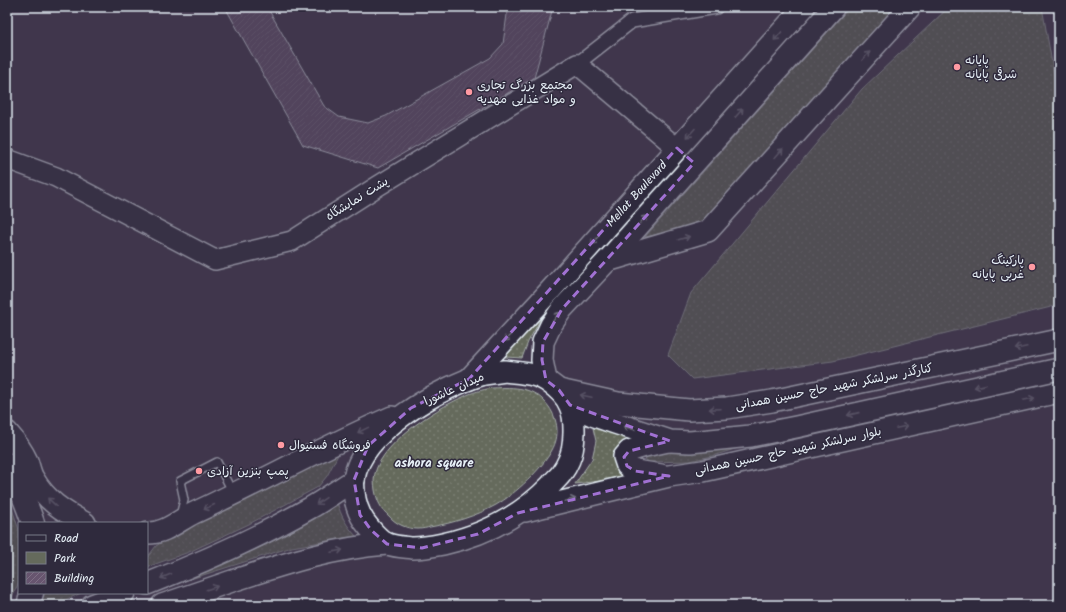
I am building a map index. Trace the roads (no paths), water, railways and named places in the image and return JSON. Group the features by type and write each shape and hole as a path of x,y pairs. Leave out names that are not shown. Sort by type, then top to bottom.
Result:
{"highway":[{"path":"7,464 25,498 33,522"},
{"path":"28,605 32,594"}],"main road":[{"name":"Mellat Boulevard","path":"469,379 804,7"},
{"name":"Mellat Boulevard","path":"559,392 542,360 543,342 551,325 562,309 607,261 834,7"},
{"path":"607,261 708,231 910,7"},
{"path":"677,148 694,163"},
{"name":"کنارگذر سرلشکر شهید حاج حسین همدانی","path":"559,392 618,403 689,410 727,408 772,401 1059,340"},
{"name":"بلوار سرلشکر شهید حاج حسین همدانی","path":"559,392 592,415 670,441 690,442 751,436 1059,369"},
{"name":"میدان عاشورا","path":"387,544 371,530 360,515 355,498 354,480 359,462 368,446 391,424 411,408 431,397 469,379 486,374 505,371 529,373 559,392"},
{"path":"162,605 272,568 339,550 387,544 422,548 453,542 478,534 498,524 518,513 539,497 560,475 570,459 575,424 559,392"},
{"name":"بلوار سرلشکر شهید حاج حسین همدانی","path":"518,513 669,476 704,471 1059,392"},
{"path":"148,547 163,528 234,495 324,448 411,408"},
{"path":"7,432 15,441 26,459 33,478 44,495 59,508 83,522"},
{"path":"669,476 635,471 627,466 624,457 629,451 644,446 670,441"},
{"path":"148,584 224,552 259,535 312,508 354,480"},
{"path":"101,600 121,594"}],"street":[{"path":"677,148 577,64 632,21 716,7"},
{"name":"پشت نمایشگاه","path":"7,159 56,177 215,260 292,241 378,186 577,64"}],"lane":[{"path":"163,528 184,500 180,481 217,462 234,495"}],"place":[{"name":"پایانه شرقی پایانه","path":"957,67"},
{"name":"مجتمع بزرگ تجاری و مواد غذایی مهدیه","path":"469,92"},
{"name":"پارکینگ غربی پایانه","path":"1032,267"},
{"name":"فروشگاه فستیوال","path":"281,445"},
{"name":"پمپ بنزین آزادی","path":"199,471"}],"district":[{"name":"ashora square","path":"434,463"}]}
